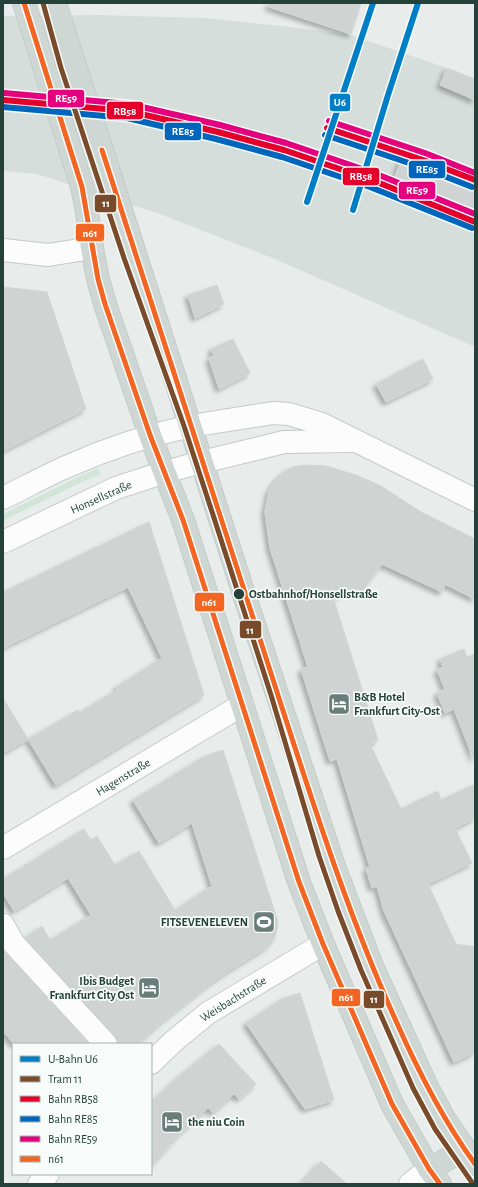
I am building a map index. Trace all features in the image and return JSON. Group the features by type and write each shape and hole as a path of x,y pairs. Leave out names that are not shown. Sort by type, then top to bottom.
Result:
{"main road":[{"path":"24,3 82,187 98,279 150,435 183,520 299,882 322,944 392,1104 435,1176 453,1156 471,1159"},
{"path":"55,3 332,862 375,973 427,1087 445,1120 471,1159"}],"street":[{"path":"3,250 48,255 92,248"},
{"path":"3,498 65,467 104,451 150,435 191,426 259,414 274,413 289,414 322,424 475,500"},
{"name":"Honsellstraße","path":"3,542 116,488 165,472 284,442 357,441"},
{"name":"Hagenstraße","path":"3,848 242,706"},
{"path":"3,925 14,944 105,1043"},
{"name":"Weisbachstraße","path":"152,1062 175,1040 208,1013 322,944"},
{"path":"39,1184 47,1175"},
{"path":"410,1184 435,1176"}],"shaded area":[{"path":"99,15 204,18 351,35 475,79 475,347 275,259 157,213 37,174 3,171 3,16"}],"green space":[{"path":"98,468 101,474 3,521 3,514"}],"building":[{"path":"269,3 361,3 351,34 269,7"},
{"path":"447,68 475,79 475,100 440,85"},
{"path":"402,158 475,186 475,215 393,181"},
{"path":"217,285 224,304 195,318 188,295"},
{"path":"3,287 47,292 86,409 3,451"},
{"path":"233,339 250,373 219,389 209,358 214,356 211,349"},
{"path":"423,359 433,379 386,402 376,384"},
{"path":"305,465 326,466 356,475 381,486 421,512 475,539 475,599 445,584 442,592 382,564 365,587 333,597 378,740 370,744 401,809 438,791 441,800 475,784 475,818 455,828 472,863 428,884 456,944 475,947 475,1052 454,1062 384,911 377,886 372,888 366,868 370,867 337,759 330,761 301,669 308,667 270,548 265,512 269,491 275,481 284,472 293,467"},
{"path":"149,522 204,695 56,785 28,739 78,710 79,713 117,690 116,687 162,658 128,587 3,648 3,592"},
{"path":"464,649 467,657 475,654 474,760 454,709 445,713 437,693 445,689 437,670 443,667 440,659"},
{"path":"3,698 28,739 3,753"},
{"path":"223,750 277,919 278,923 276,933 274,939 267,947 208,985 138,1043 118,1043 115,1036 25,938 42,926 50,940 91,915 68,878 14,911 3,893 3,879 84,829 91,840 97,836 115,865 139,851 175,910 212,886 192,823 159,843 133,800 205,756"},
{"path":"5,952 88,1043 13,1043 3,1031 3,954"},
{"path":"300,993 334,1100 305,1109 246,1023 284,998"},
{"path":"219,1044 256,1084 239,1099 234,1094 213,1113 208,1108 178,1136 152,1166 152,1102 182,1074"},
{"path":"321,1161 347,1184 301,1184"}],"metro line":[{"name":"U6","path":"307,202 373,3"},
{"name":"U6","path":"353,210 418,3"}],"tram line":[{"name":"11","path":"43,3 61,68 124,258 184,426 215,521 271,695 319,856 338,911 361,970 413,1088 435,1129 473,1184"}],"rail line":[{"name":"RE59","path":"4,93 129,104 220,125 286,143 374,173 475,214"},
{"name":"RB58","path":"3,100 128,111 218,132 284,150 372,180 475,222"},
{"name":"RE85","path":"3,107 127,118 216,139 282,157 370,187 472,228"},
{"name":"RE59","path":"329,121 425,153 475,173"},
{"name":"RB58","path":"327,128 423,160 475,180"},
{"name":"RE85","path":"325,135 421,167 472,187"}],"transit line":[{"name":"n61","path":"24,3 82,187 98,279 105,304 150,435 183,520 299,882 323,944 392,1104 429,1169 440,1184"},
{"name":"n61","path":"102,150 298,758 351,910 380,984 413,1058 442,1113 475,1164"}],"place":[{"name":"Ostbahnhof/Honsellstraße","path":"239,594"},
{"name":"B&B Hotel Frankfurt City-Ost","path":"339,704"},
{"name":"FITSEVENELEVEN","path":"264,922"},
{"name":"Ibis Budget Frankfurt City Ost","path":"149,988"},
{"name":"the niu Coin","path":"172,1122"}]}
